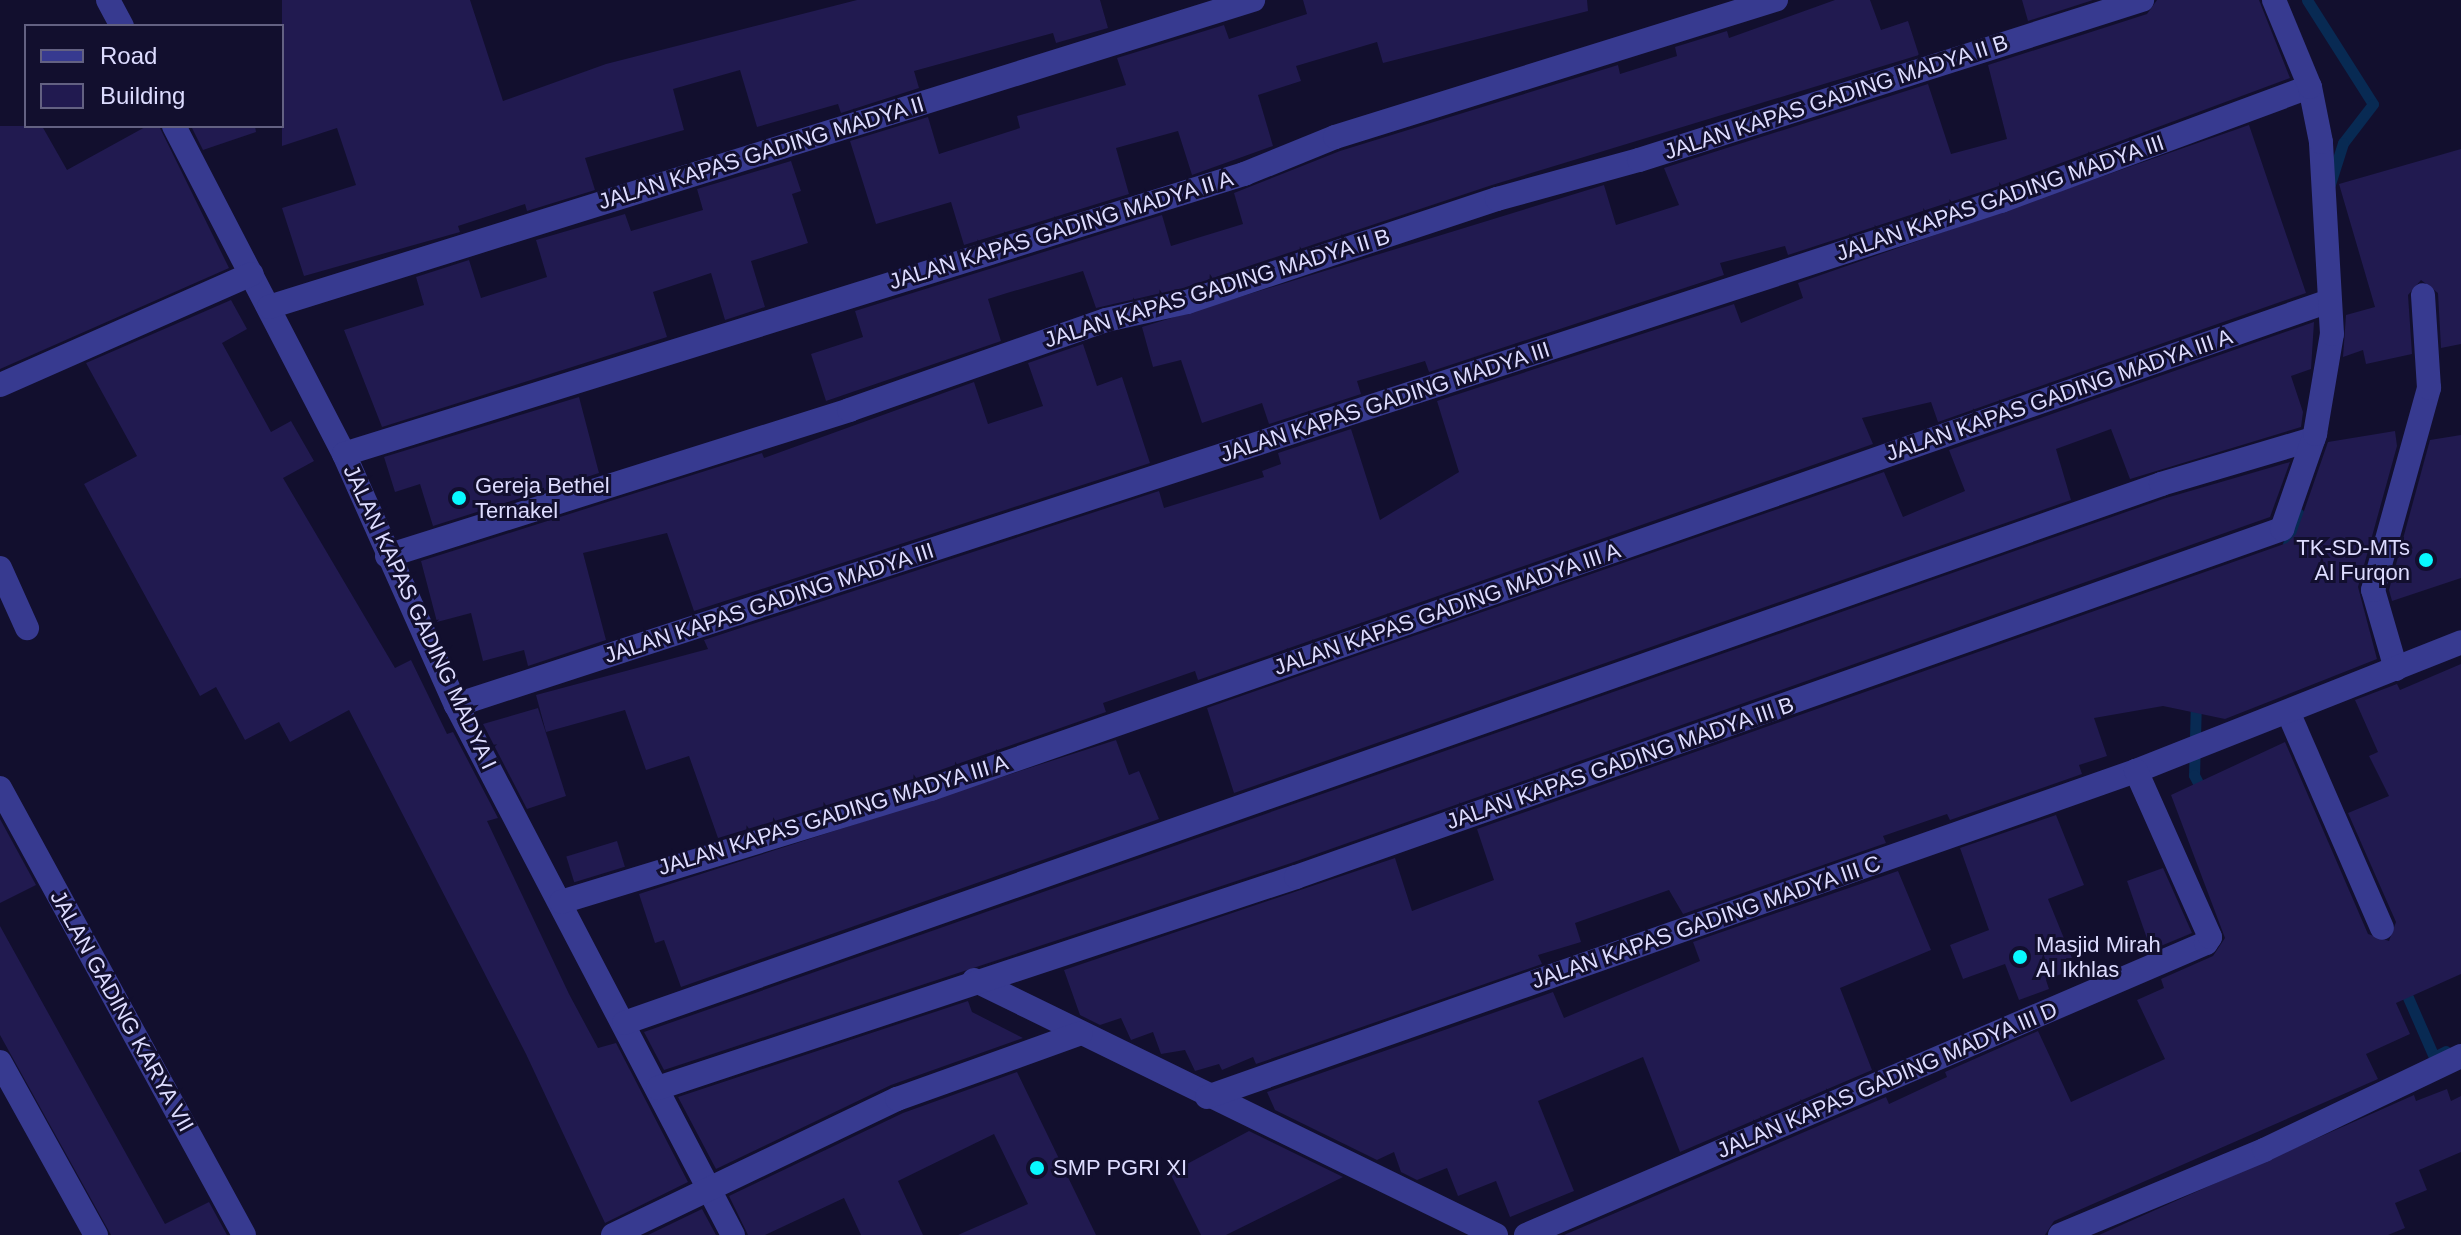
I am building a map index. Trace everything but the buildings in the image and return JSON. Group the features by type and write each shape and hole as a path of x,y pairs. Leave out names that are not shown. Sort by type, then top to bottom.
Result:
{"street":[{"path":"108,0 121,24"},
{"name":"JALAN KAPAS GADING MADYA II","path":"269,307 1253,0"},
{"name":"JALAN KAPAS GADING MADYA II A","path":"344,454 1244,174 1335,137 1776,0"},
{"name":"JALAN KAPAS GADING MADYA II B","path":"387,556 849,410 1106,320 1187,302 1497,199 2142,0"},
{"path":"624,1023 2161,484 2313,439 2328,381 2329,301 2321,142 2310,87 2274,0"},
{"name":"JALAN KAPAS GADING MADYA III","path":"456,705 2001,201 2310,87"},
{"name":"JALAN KAPAS GADING MADYA I","path":"175,128 344,454 456,705 733,1235"},
{"path":"0,385 252,274"},
{"path":"2396,669 2373,590 2429,388 2423,295"},
{"name":"JALAN KAPAS GADING MADYA III A","path":"561,902 931,789 2329,301"},
{"name":"JALAN KAPAS GADING MADYA III B","path":"658,1088 974,980 1296,877 2282,529 2313,439"},
{"path":"0,568 27,628"},
{"name":"JALAN KAPAS GADING MADYA III C","path":"1207,1097 2194,750 2461,642"},
{"path":"2289,714 2382,928"},
{"name":"JALAN KAPAS GADING MADYA III D","path":"1526,1235 2206,943 2210,937 2136,771"},
{"name":"JALAN GADING KARYA VII","path":"0,788 244,1235"},
{"path":"974,980 1207,1097 1496,1235"},
{"path":"613,1235 897,1099 1081,1033"},
{"path":"2060,1235 2264,1150 2461,1056"},
{"path":"0,1062 96,1235"}],"waterway":[{"path":"2307,0 2373,104 2343,143 2330,184"},
{"path":"2286,550 2299,514"},
{"path":"2196,700 2194,775 2203,793"},
{"path":"2403,986 2434,1057 2446,1051"}],"place":[{"name":"Gereja Bethel Ternakel","path":"459,498"},
{"name":"TK-SD-MTs Al Furqon","path":"2426,560"},
{"name":"Masjid Mirah Al Ikhlas","path":"2020,957"},
{"name":"SMP PGRI XI","path":"1037,1168"}]}
